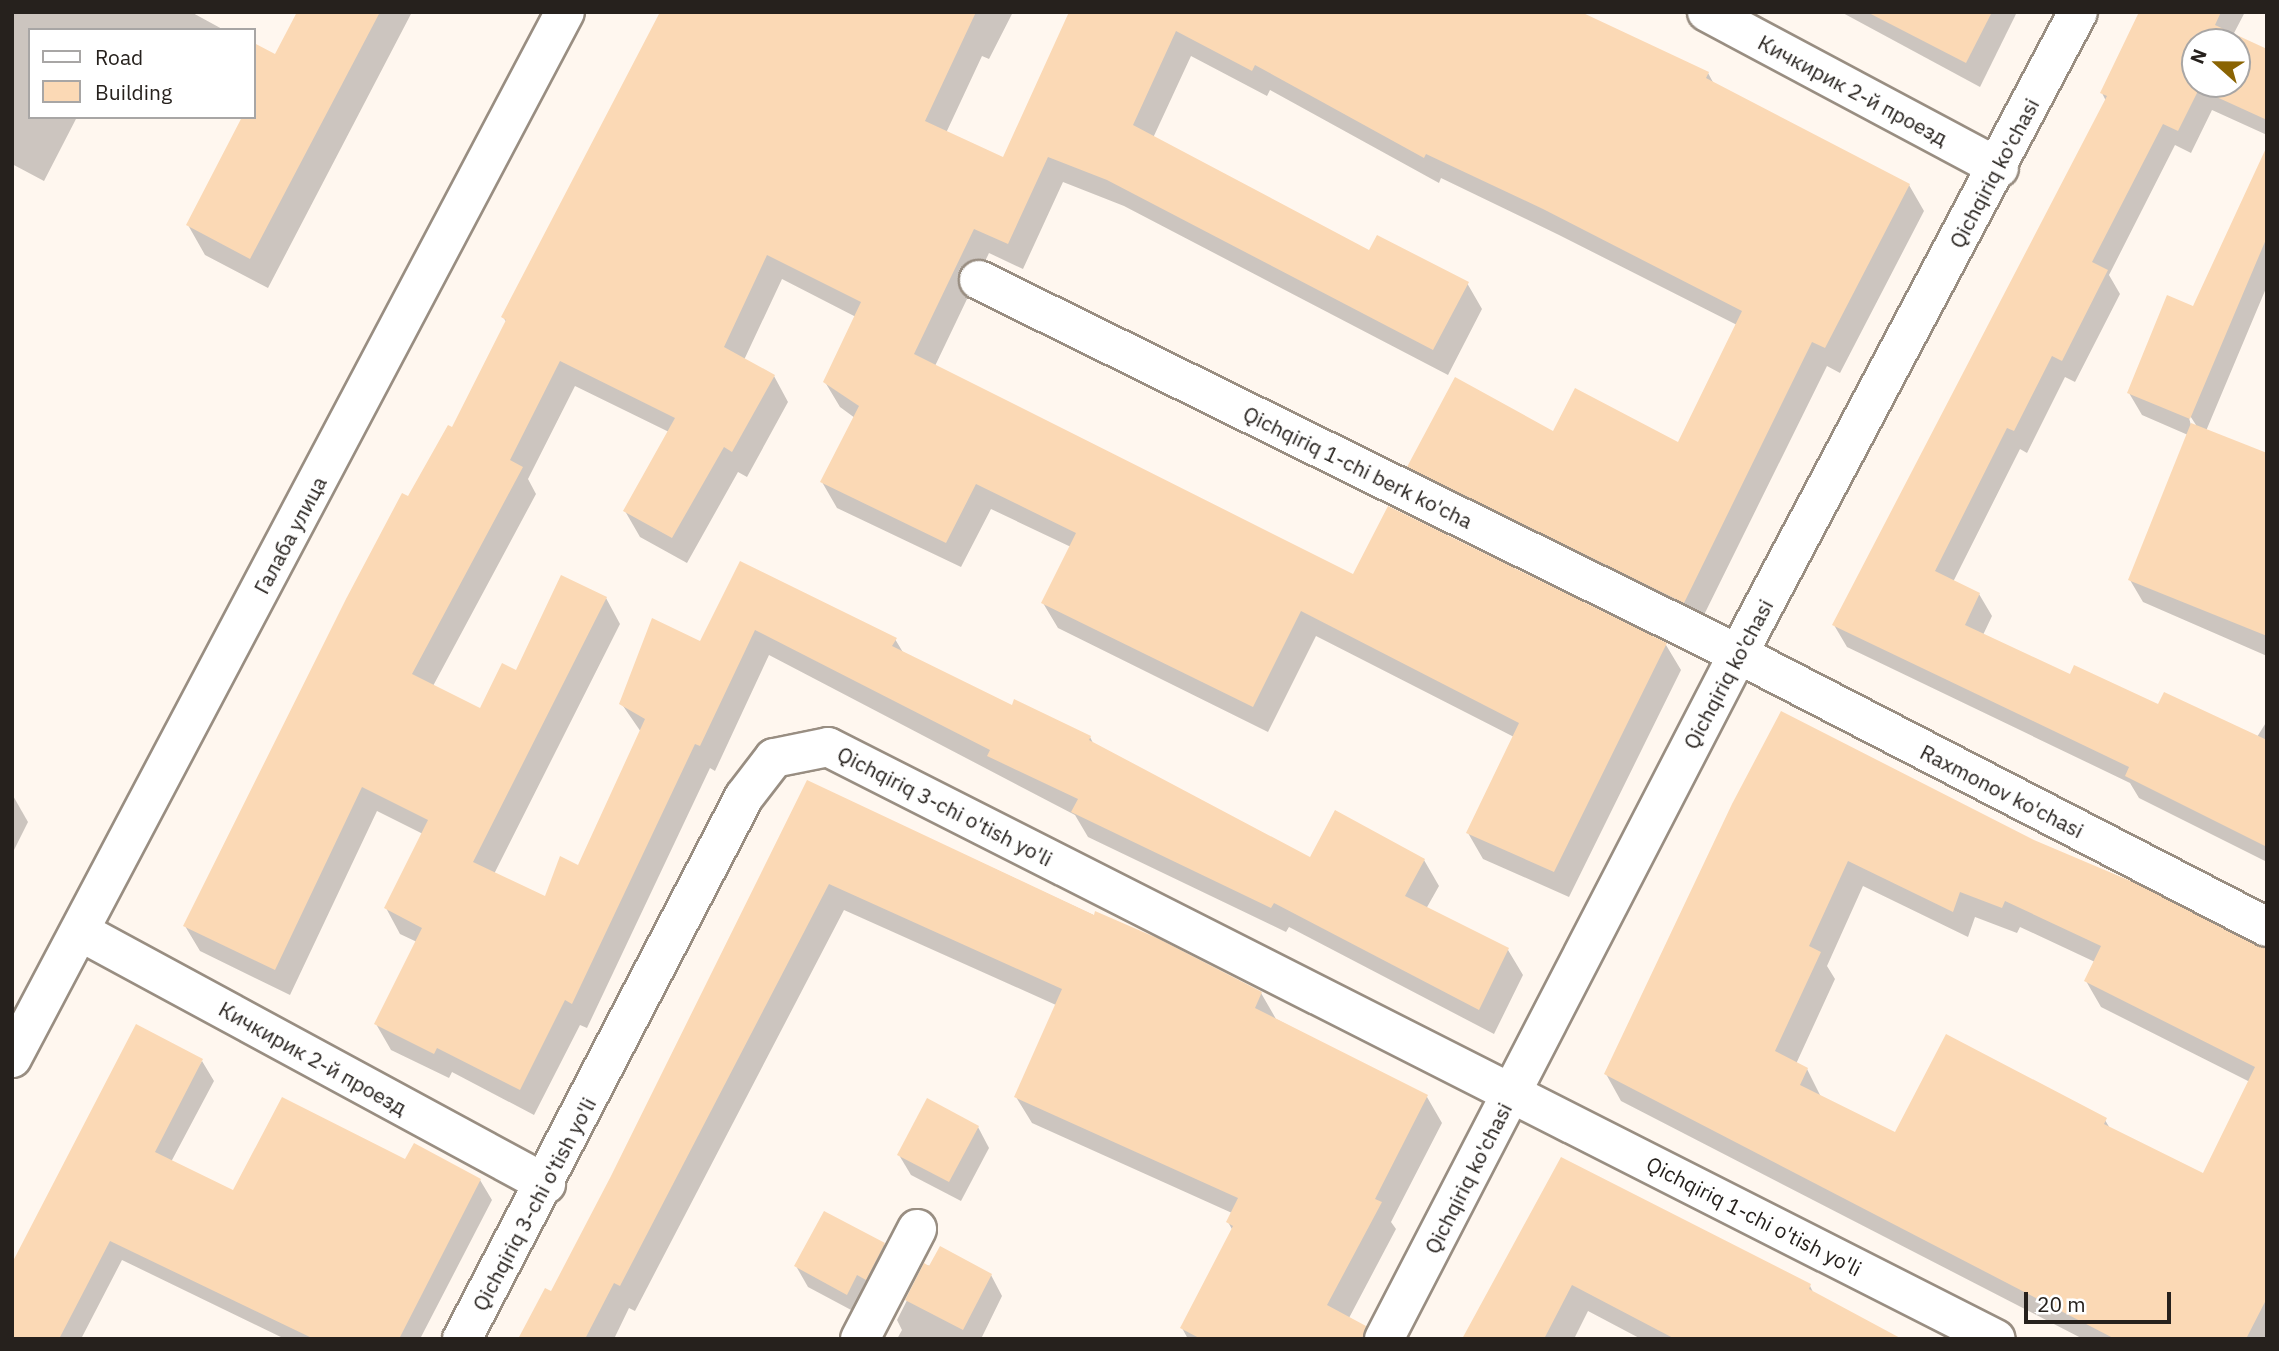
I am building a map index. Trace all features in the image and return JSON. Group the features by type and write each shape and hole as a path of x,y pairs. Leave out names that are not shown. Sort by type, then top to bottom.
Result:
{"street":[{"name":"Галаба улица","path":"16,1044 81,932 565,12"},
{"name":"Кичкирик 2-й проезд","path":"1707,12 1999,168"},
{"name":"Qichqiriq ko'chasi","path":"1384,1339 1738,654 1999,168 2078,12"},
{"name":"Qichqiriq 1-chi berk ko'cha","path":"979,281 1738,654"},
{"name":"Raxmonov ko'chasi","path":"1738,654 2267,927"},
{"name":"Qichqiriq 3-chi o'tish yo'li","path":"462,1339 744,797 774,758 828,747 1511,1093"},
{"name":"Кичкирик 2-й проезд","path":"81,932 545,1184"},
{"name":"Qichqiriq 1-chi o'tish yo'li","path":"1511,1093 1996,1339"},
{"path":"860,1339 917,1229"}],"building":[{"path":"297,12 380,12 250,259 186,225 241,119 256,119 256,44 275,54"},
{"path":"660,12 976,12 925,121 1003,157 1069,12 1581,12 1709,72 1706,78 1910,184 1825,348 1812,342 1684,603 1407,467 1455,377 1553,431 1575,388 1678,442 1742,311 1543,209 1426,154 1424,158 1255,65 1252,71 1176,31 1133,125 1369,250 1377,235 1469,282 1433,350 1107,180 1048,157 1008,244 974,229 914,354 1353,574 1388,506 1667,643 1554,872 1466,833 1519,723 1301,611 1253,707 1041,603 1076,533 976,484 946,543 820,482 859,406 823,382 861,302 767,255 724,347 775,375 732,452 724,447 672,538 623,511 675,418 560,361 510,460 523,467 412,674 480,708 502,663 516,670 561,575 607,597 473,862 545,896 560,856 578,865 645,719 619,704 652,618 700,641 740,561 897,638 892,646 1012,705 1014,699 1091,736 1089,740 1310,857 1335,810 1425,859 1405,896 1509,948 1479,1010 1274,903 1271,908 1071,812 1078,799 987,756 990,750 755,630 700,746 695,744 572,1004 565,1000 520,1090 437,1048 434,1054 374,1024 422,928 384,908 428,820 362,787 275,970 183,926 346,599 402,493 408,496 448,425 452,427 506,320 501,317"},
{"path":"1867,12 1992,12 1966,63"},
{"path":"2139,12 2221,12 2215,25 2222,28 2181,28 2181,98 2194,98 2178,131 2163,124 2092,262 2108,270 2062,361 2052,356 2014,431 2007,428 1935,571 1980,593 1965,625 2070,674 2074,665 2158,704 2164,692 2267,740 2267,847 2125,776 2129,767 1832,625 2107,96 2100,93"},
{"path":"2251,42 2267,49 2267,120 2219,98 2251,98"},
{"path":"2267,146 2267,237 2190,419 2127,393 2167,295 2193,306"},
{"path":"2191,423 2267,453 2267,636 2128,580"},
{"path":"1781,711 2034,840 2133,882 2267,949 2267,1298 2246,1339 2115,1339 1604,1074 1732,804","holes":["1848,861 1953,912 1960,892 2002,908 2005,901 2101,946 2084,981 2255,1067 2203,1173 2104,1124 2107,1118 1946,1034 1895,1132 1800,1085 1808,1068 1775,1051 1821,952 1809,946"]},
{"path":"807,780 1094,915 1095,911 1157,938 1262,992 1255,1008 1428,1095 1375,1199 1382,1202 1327,1305 1366,1326 1362,1339 1201,1339 1180,1328 1233,1226 1226,1222 1238,1198 1014,1097 1062,989 829,884 620,1286 614,1283 585,1339 518,1339 545,1288 551,1291 611,1176"},
{"path":"136,1024 203,1059 155,1152 233,1190 282,1097 405,1159 414,1143 481,1179 399,1339 314,1339 110,1241 59,1339 12,1339 12,1263"},
{"path":"927,1098 979,1126 949,1182 897,1155"},
{"path":"1561,1157 1811,1284 1809,1289 1902,1339 1675,1339 1572,1285 1544,1339 1462,1339"},
{"path":"824,1211 885,1243 866,1280 857,1275 847,1295 794,1266"},
{"path":"940,1246 992,1274 963,1330 905,1300 924,1263 929,1266"}]}
